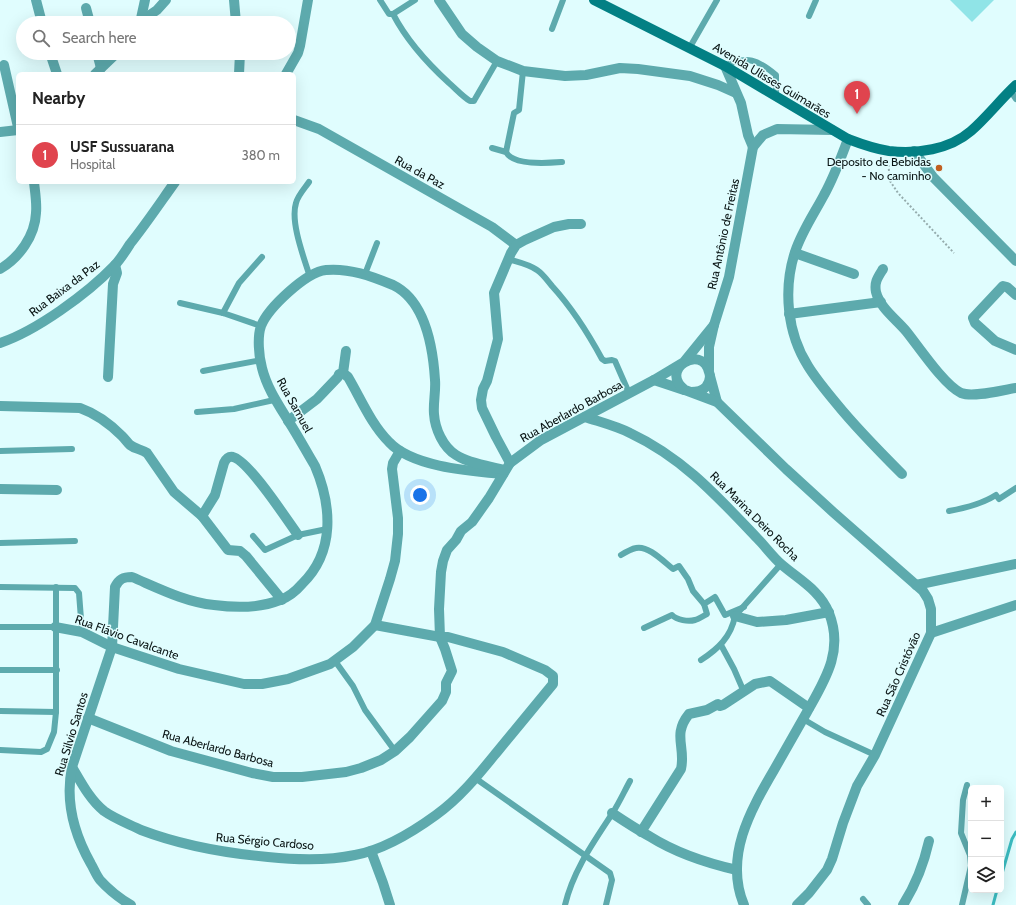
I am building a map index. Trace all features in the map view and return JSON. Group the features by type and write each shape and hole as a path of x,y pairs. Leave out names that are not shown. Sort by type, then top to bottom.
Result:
{"main road":[{"name":"Avenida Ulisses Guimarães","path":"594,0 726,66 848,139 887,151 914,151 944,147 957,142 1014,91"}],"street":[{"path":"36,0 40,16"},
{"path":"142,16 145,0"},
{"path":"149,16 166,0"},
{"path":"234,0 235,16"},
{"path":"296,56 300,46 308,0"},
{"path":"439,0 462,34 477,47 497,61 523,71 565,76 586,76 620,68 638,69 690,76 718,85 736,94"},
{"path":"86,8 88,16"},
{"path":"52,60 56,72"},
{"path":"98,60 98,71"},
{"path":"98,71 110,60"},
{"path":"239,72 240,60"},
{"path":"287,72 294,60"},
{"path":"4,65 16,118"},
{"path":"726,66 742,107 748,135 754,147 763,135 777,129 832,130"},
{"name":"Rua da Paz","path":"296,121 319,129 492,227 516,245"},
{"path":"0,132 16,130"},
{"path":"848,139 831,182 801,236 795,253 788,284 789,314 798,345 807,365 818,381 858,430 902,474"},
{"name":"Rua Antônio de Freitas","path":"710,373 709,347 714,325 729,277 754,147"},
{"path":"914,151 934,177 1016,261"},
{"path":"0,269 7,265 24,247 31,232 36,214 34,184"},
{"name":"Rua Baixa da Paz","path":"0,343 34,327 62,309 101,279 115,265 148,222 174,184"},
{"path":"343,374 348,377 382,435 390,444 400,451 420,460 456,469 506,469 496,437 482,408 481,400 498,339 494,293 508,259 516,245 554,227 569,224 581,224"},
{"path":"795,253 854,274"},
{"path":"108,377 113,284 117,273 115,265"},
{"name":"Rua Samuel","path":"132,577 180,597 214,605 239,607 257,606 282,600 311,576 321,559 327,529 328,520 325,494 315,466 274,400 262,367 258,347 261,326 276,303 292,288 315,273 324,270 343,269 366,274 395,286 418,308 427,328 431,347 435,381 434,414 442,440 456,455 470,461 506,469"},
{"path":"883,269 876,281 876,292 881,302 887,311 905,330 927,360 953,387 963,394 980,394 1016,388"},
{"path":"101,279 113,284"},
{"path":"1016,295 1008,286 1003,286 973,318 975,323 994,341 1016,350"},
{"path":"789,314 881,302"},
{"name":"Rua Antônio de Freitas","path":"684,362 714,325"},
{"path":"343,374 346,351"},
{"path":"688,391 678,382 676,377 677,371 684,362 688,360 698,360 703,362 710,373 717,402"},
{"name":"Rua Aberlardo Barbosa","path":"88,718 170,751 239,770 273,777 302,777 346,772 381,760 395,751 415,733 438,706 446,692 446,682 452,672 440,637 439,609 441,572 447,550 456,540 461,531 472,522 489,498 506,469 541,440 654,380 684,362"},
{"path":"654,380 688,391 697,392 706,386 710,373"},
{"path":"288,421 317,399 338,377 339,374 343,374"},
{"name":"Rua São Cristóvão","path":"688,391 717,402 792,475 923,591 928,599 932,618 931,633 875,755 858,786 843,823 827,870 809,893 797,905"},
{"path":"0,406 80,408 101,417 136,449 140,449 147,453 174,492 202,516 228,550 240,551 246,556 282,600"},
{"name":"Rua Marina Deiro Rocha","path":"585,417 629,432 670,455 698,477 781,564 819,596 829,612 833,626 834,641 830,670 756,801 744,829 737,870 738,885 744,905"},
{"name":"Rua Flávio Cavalcante","path":"55,627 82,632 112,647 179,669 250,685 288,679 310,672 335,660 353,646 375,625 395,561 398,518 392,470 393,463 400,451"},
{"path":"202,516 215,495 224,463 229,457 232,457 242,462 258,480 298,535"},
{"path":"0,489 57,490"},
{"path":"916,585 1016,564"},
{"name":"Rua Silvio Santos","path":"131,905 110,890 99,878 85,853 73,825 69,800 69,782 72,767 112,647 115,587 123,578 132,577"},
{"path":"931,633 1016,605"},
{"path":"735,616 757,622 804,617 829,612"},
{"path":"375,625 440,637"},
{"name":"Rua Sérgio Cardoso","path":"72,767 93,800 109,814 127,824 154,835 196,847 228,853 286,858 326,859 355,856 371,851 392,842 437,814 475,778 553,684 553,676 545,670 503,652 448,637 440,637"},
{"path":"642,832 681,769 681,728 689,714 707,710 718,704 720,706 723,705 755,684 770,681 809,708"},
{"path":"612,813 642,832 679,852 737,870"},
{"path":"904,905 910,895 926,856 929,841"},
{"path":"371,851 384,883 390,905"}],"lane":[{"path":"380,0 389,14 392,14 418,53 470,101 474,101 497,61"},
{"path":"392,14 415,0"},
{"path":"552,29 563,0"},
{"path":"690,47 717,0"},
{"path":"809,16 816,0"},
{"path":"726,66 743,59 758,62 776,74 776,95"},
{"path":"506,152 514,113 519,110 523,71"},
{"path":"492,148 506,152 508,156 524,162 562,162"},
{"path":"310,182 296,202 294,211 298,236 310,277"},
{"path":"366,274 377,242"},
{"path":"223,313 239,283 262,257"},
{"path":"508,259 529,265 536,269 546,279 578,318 602,359 605,361 615,361 629,393"},
{"path":"180,303 223,313 261,326"},
{"path":"203,371 261,360"},
{"path":"197,412 234,408 274,400"},
{"path":"0,451 72,449"},
{"path":"949,511 967,508 985,502 996,495 999,499 1016,488"},
{"path":"253,536 265,550 298,535 327,529"},
{"path":"0,544 76,542"},
{"path":"622,555 640,547 650,550 673,569 679,566 688,579 693,591 704,604 707,614 695,620 683,620 675,618 672,615 644,628"},
{"path":"701,660 721,645 728,637 732,629 735,616 781,564"},
{"path":"0,587 75,588 78,590 82,632"},
{"path":"0,750 41,752 47,750 54,732 57,670 55,627 56,587"},
{"path":"704,604 715,597 725,615 744,606"},
{"path":"0,627 55,627"},
{"path":"721,645 744,692"},
{"path":"335,660 353,686 365,710 395,751"},
{"path":"0,670 57,670"},
{"path":"0,711 56,712"},
{"path":"803,719 825,732 875,755"},
{"path":"475,778 610,873 612,880 606,905"},
{"path":"565,905 576,871 630,781"},
{"path":"962,905 971,866 970,855 961,833 963,800 967,785"},
{"path":"863,899 868,905"}],"path":[{"path":"887,151 890,181 898,193 954,253"}],"shaded area":[{"path":"950,0 994,0 972,22"}],"waterway":[{"path":"1004,867 1012,839 1016,832"},
{"path":"993,905 996,893"}],"place":[{"name":"USF Sussuarana","path":"857,114"},
{"name":"Deposito de Bebidas - No caminho","path":"939,168"}]}
